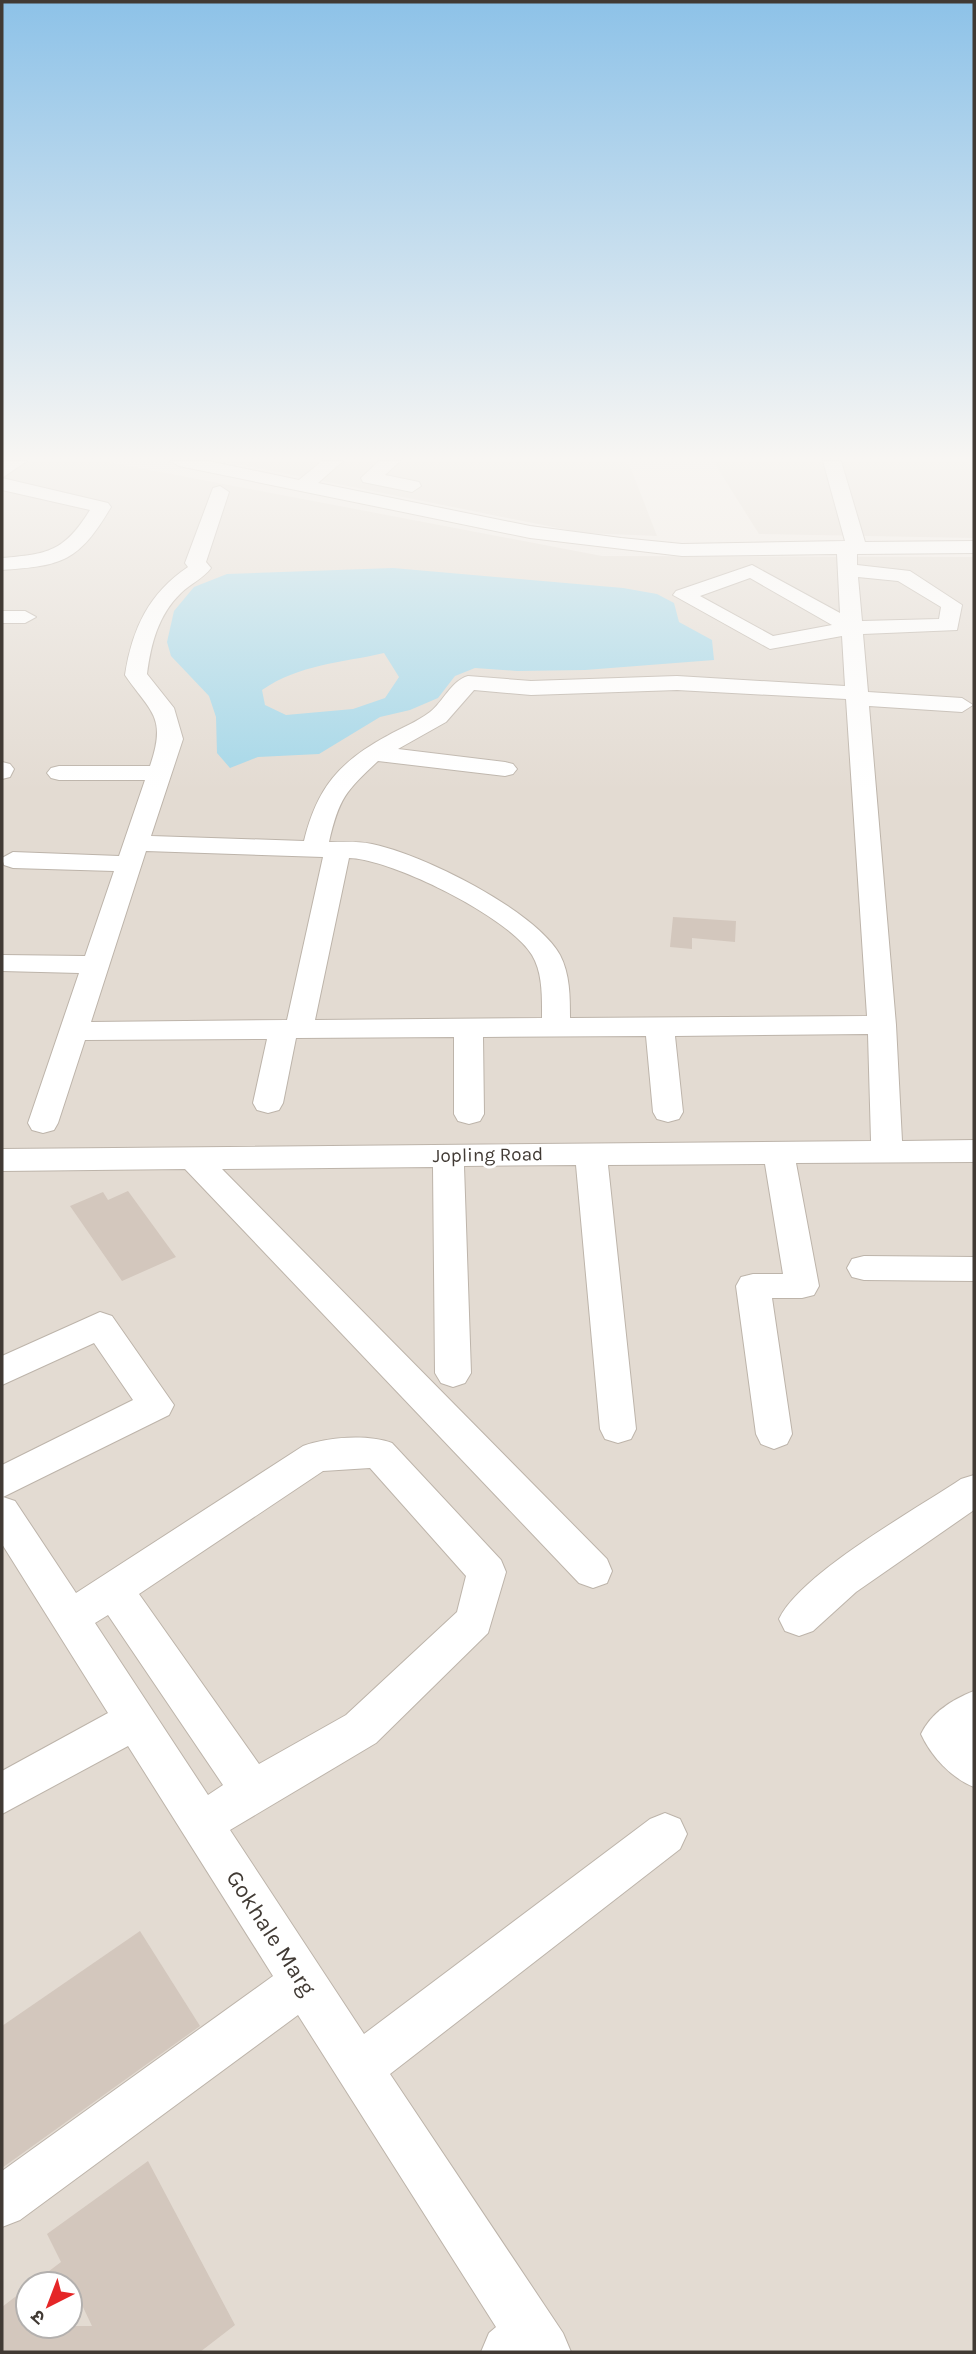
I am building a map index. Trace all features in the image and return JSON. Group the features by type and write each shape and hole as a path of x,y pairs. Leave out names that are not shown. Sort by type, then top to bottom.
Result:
{"street":[{"path":"43,1123 171,740 163,708 136,674 139,643 158,603 182,579 196,571"},
{"path":"674,587 677,571"},
{"path":"852,628 752,571 683,595 770,643 852,628 948,625 951,605 893,571"},
{"path":"851,571 856,695 882,1024 887,1152"},
{"path":"2,617 24,617"},
{"path":"268,1103 291,1029 326,848 324,810 338,785 373,753 438,717 468,683 531,688 677,683 962,705"},
{"path":"373,753 505,769"},
{"path":"59,773 160,773"},
{"path":"13,860 133,853 326,848 369,851 404,862 519,924 545,951 555,978 556,1027"},
{"path":"2,963 96,965"},
{"path":"74,1031 882,1024"},
{"path":"660,1026 668,1112"},
{"path":"468,1028 469,1114"},
{"name":"Jopling Road","path":"2,1160 974,1151"},
{"path":"774,1434 753,1286 802,1286 779,1153"},
{"path":"592,1154 618,1429"},
{"path":"448,1156 453,1373"},
{"path":"192,1158 593,1571"},
{"path":"864,1268 974,1269"},
{"path":"2,1371 100,1325 156,1405 2,1482"},
{"path":"69,1619 316,1457 379,1454 487,1572 474,1621 361,1729 252,1791 202,1824"},
{"path":"799,1619 842,1580 974,1490"},
{"name":"Gokhale Marg","path":"2,1513 358,2068 527,2345"},
{"path":"114,1591 252,1791"},
{"path":"974,1710 942,1734 974,1767"},
{"path":"2,1794 135,1720"},
{"path":"358,2068 665,1834"},
{"path":"2,2202 303,1983"}],"shaded area":[{"path":"2,571 974,571 974,2352 2,2352"}],"water":[{"path":"426,571 623,588 657,594 674,603 679,622 712,640 714,660 585,670 517,671 475,668 455,676 438,698 410,710 380,717 319,754 258,757 230,768 217,753 216,717 209,696 171,656 167,642 174,611 194,587 227,574","holes":["384,653 399,677 385,698 353,709 286,715 265,705 262,690 276,681 306,670"]}],"building":[{"path":"673,917 736,921 735,942 692,938 692,949 670,947"},
{"path":"128,1191 176,1257 122,1281 70,1206 103,1192 108,1200"},
{"path":"140,1931 200,2026 2,2168 2,2026"},
{"path":"148,2161 235,2325 200,2352 2,2352 2,2307 14,2298 14,2340 84,2340 84,2326 92,2326 84,2309 84,2270 50,2270 61,2262 47,2234"}]}
